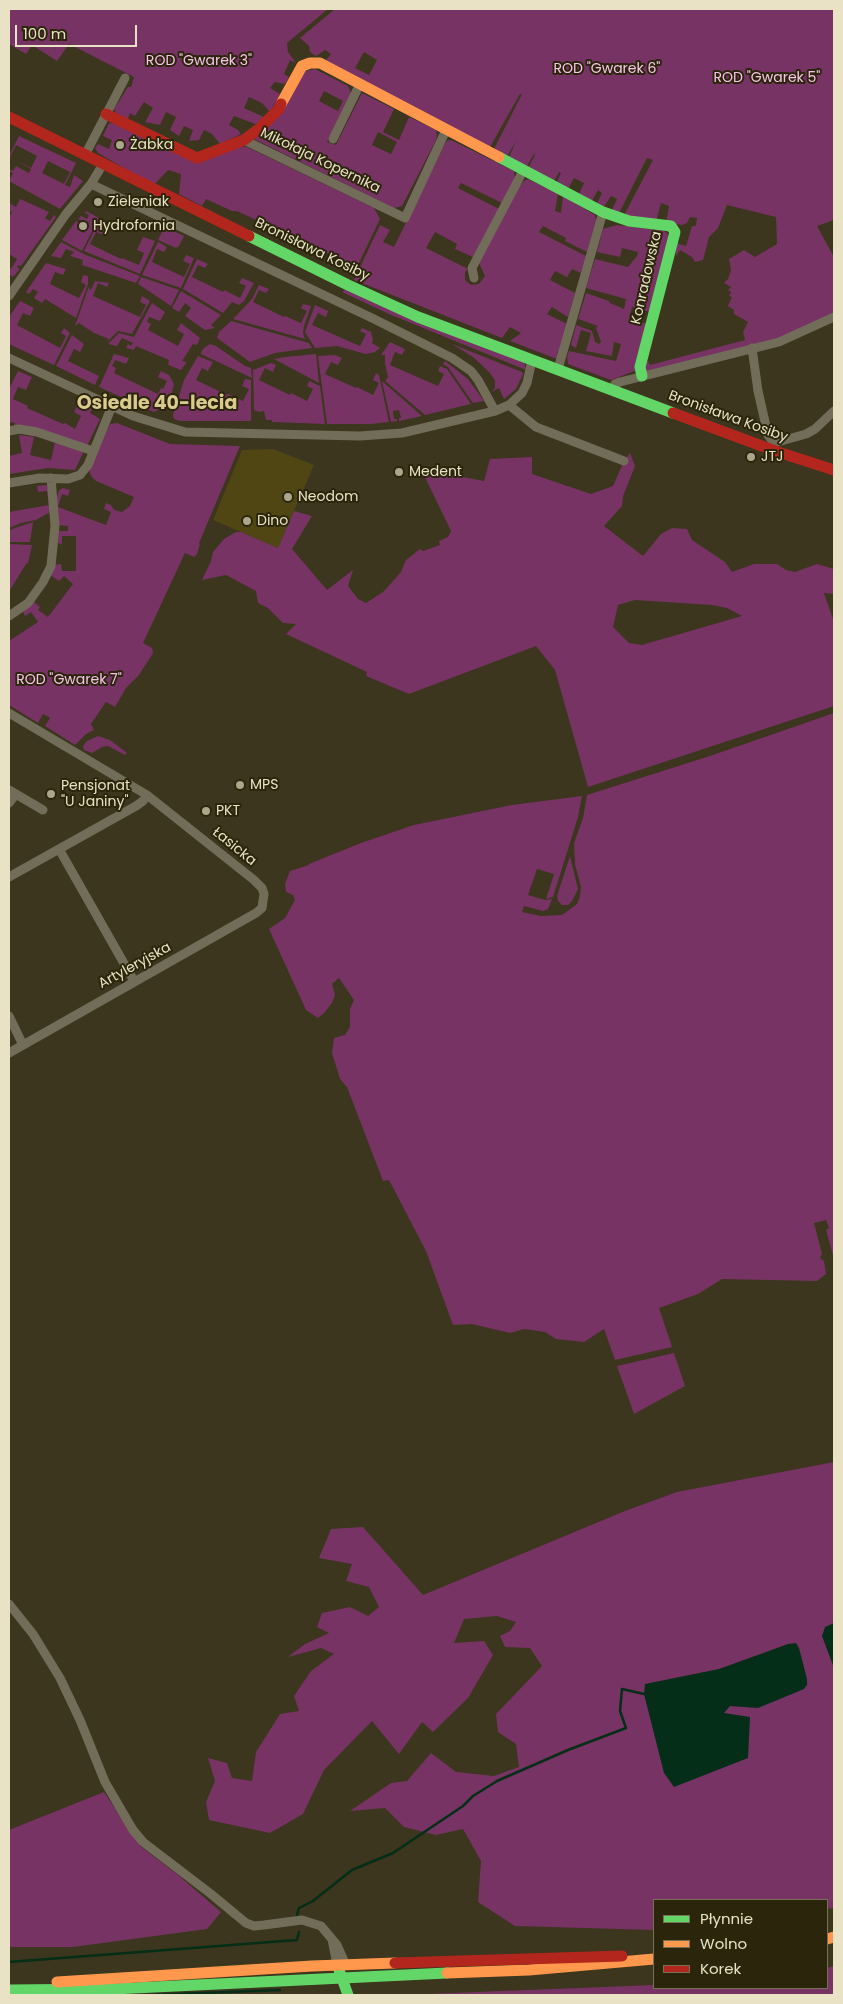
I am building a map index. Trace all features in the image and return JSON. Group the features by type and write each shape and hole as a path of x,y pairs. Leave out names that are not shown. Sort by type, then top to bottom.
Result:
{"street":[{"name":"Konradowska","path":"244,140 270,120 278,110 300,68 305,64 320,63 604,212 629,221 671,226 675,232 640,367 642,376"},
{"path":"85,155 125,78"},
{"path":"333,139 360,84"},
{"name":"Mikołaja Kopernika","path":"106,114 197,158 244,140 405,218 446,130"},
{"name":"Bronisława Kosiby","path":"9,117 348,285 418,316 612,390 773,446 834,470"},
{"path":"9,296 13,283 91,184 103,164"},
{"path":"474,278 472,268 523,171"},
{"path":"91,184 452,358 471,371 495,411"},
{"path":"558,369 604,212"},
{"name":"Bronisława Kosiby","path":"612,390 615,384 642,376 779,342 834,317"},
{"name":"Bronisława Kosiby","path":"752,348 758,391 768,435 773,446"},
{"path":"9,358 112,406 155,424 185,432 360,436 402,433 495,411 516,400 526,387 532,360"},
{"path":"509,404 536,427 624,461"},
{"path":"9,482 30,479 68,479 80,475 88,465 112,406"},
{"path":"773,446 815,429 834,411"},
{"path":"9,431 19,429 37,432 94,451"},
{"path":"9,616 28,603 43,582 51,566 54,526 52,478"},
{"name":"Łasicka","path":"9,712 147,794 254,880 262,888 264,894"},
{"path":"9,803 12,792 42,810"},
{"path":"9,877 136,806 143,801 147,794"},
{"path":"59,849 134,982"},
{"name":"Artyleryjska","path":"9,1053 256,913 262,908 264,894"},
{"path":"9,1016 23,1045"},
{"path":"9,1604 33,1634 60,1678 80,1720 105,1782 133,1830 143,1842 246,1923 254,1926 302,1920 321,1926 338,1945 348,1995"},
{"path":"9,1988 159,1974 342,1965 525,1958 653,1957"},
{"path":"9,1988 114,1989 529,1970 610,1964 653,1957"},
{"path":"345,1977 354,1995"}],"shaded area":[{"path":"273,449 314,465 278,548 213,520 242,450"},
{"path":"834,1623 834,1668 822,1636 825,1627"},
{"path":"796,1643 807,1679 807,1685 804,1689 758,1708 730,1706 724,1713 750,1717 748,1758 674,1787 664,1773 644,1694 645,1684 719,1669 788,1644"}],"green space":[{"name":"ROD \"Gwarek 3\"","path":"9,9 328,9 287,43 288,52 296,63 290,60 284,74 289,77 285,84 275,82 270,88 280,94 270,112 262,103 249,97 244,108 266,118 258,125 234,116 229,125 241,134 220,144 212,134 204,130 199,140 189,141 193,130 184,126 179,136 170,130 176,117 166,112 160,125 145,122 153,108 144,102 135,116 130,113 128,119 116,113 114,109 128,87 131,87 134,77 69,44 57,61 32,45 26,54 9,44"},
{"path":"335,9 834,9 834,220 817,226 834,257 834,315 778,340 645,372 645,363 648,361 650,365 745,340 743,332 748,322 734,314 734,310 728,306 732,297 729,296 731,292 728,290 731,287 724,283 728,279 731,270 729,259 744,250 755,257 777,244 776,217 727,205 718,228 709,237 703,260 695,262 692,257 680,250 676,256 676,243 686,246 692,226 696,226 697,218 690,217 687,223 682,225 666,223 669,206 661,203 656,222 623,217 653,160 647,158 619,213 612,210 617,199 611,196 604,207 597,203 602,193 598,190 592,201 579,194 584,183 574,178 568,189 556,183 561,173 559,172 554,181 528,168 534,154 527,166 509,157 516,141 506,158 493,151 522,94 520,94 490,147 325,61 331,54 325,50 316,56 310,52 309,46 300,38","holes":["364,52 377,60 369,75 355,68"]},
{"path":"315,69 348,86 351,93 327,142 336,145 362,93 394,109 383,132 399,140 409,117 436,130 435,142 402,206 394,208 254,139 305,71","holes":["324,91 343,101 338,111 319,101","378,132 397,142 391,154 372,145"]},
{"path":"109,123 198,162 240,146 247,147 374,208 380,219 357,267 237,211 232,211 206,199 202,206 179,194 181,174 168,170 154,185 98,153 95,148 98,144 109,149 112,140 103,136"},
{"path":"19,136 76,163 65,185 70,187 74,175 83,181 60,209 9,181 13,173 9,169 13,171 16,166 29,173 31,169 16,160 31,168 37,156 16,145 9,156","holes":["48,161 70,172 64,184 42,173"]},
{"path":"451,140 514,171 515,179 502,203 461,183 458,188 499,209 473,257 455,249 457,244 435,232 426,248 468,269 465,272 465,280 471,285 479,284 485,276 478,261 519,186 524,181 528,179 558,194 555,211 561,213 563,196 595,215 596,220 587,252 565,241 566,238 543,226 539,232 586,256 581,273 572,269 567,277 555,271 550,280 575,293 568,317 552,307 547,314 567,324 557,359 510,341 521,333 510,327 502,338 354,280 380,225 390,230 383,242 394,247 444,145 447,141"},
{"path":"20,199 49,212 45,218 50,221 54,215 56,217 21,266 17,267 20,269 13,277 9,274 9,267 11,269 17,259 9,254 9,217 12,212 9,210 9,203 16,207"},
{"path":"86,211 99,218 82,251 62,240 76,221 80,223 77,229 84,233 89,223 78,219 81,216 87,219 89,215 85,213"},
{"path":"101,220 109,224 104,235 96,232 90,244 121,259 139,265 144,253 137,250 143,237 155,241 140,274 84,251"},
{"path":"617,225 664,231 668,234 669,240 651,312 632,307 629,319 648,324 637,370 611,380 568,364 567,357 569,351 616,361 621,344 614,342 612,356 586,351 591,333 581,330 576,348 571,345 576,325 592,331 595,342 599,344 601,342 596,328 598,326 578,319 586,293 609,301 624,309 626,299 586,288 595,259 628,267 637,256 638,252 622,248 620,257 597,252 603,229"},
{"path":"167,228 184,236 176,248 158,240 162,232"},
{"path":"61,242 86,255 140,276 136,283 82,265 83,260 70,256 74,252 66,249 61,258 51,256"},
{"path":"158,242 167,247 164,252 157,249 152,262 184,277 190,264 183,261 186,255 194,258 181,288 142,275"},
{"path":"197,259 208,264 205,268 198,265 192,277 223,292 224,290 240,298 246,286 239,283 242,278 254,283 244,301 239,305 232,302 223,313 183,289"},
{"path":"46,263 66,269 63,275 55,272 50,284 79,298 86,285 81,282 83,275 88,276 88,284 76,318 45,299 42,303 34,298 38,292 33,289 29,294 26,292"},
{"path":"141,277 179,290 171,306 138,284"},
{"path":"95,281 109,283 107,287 98,283 93,296 140,317 146,305 140,302 142,296 150,301 132,334 118,331 106,343 109,339 94,333 79,323 75,326 89,286 91,290"},
{"path":"259,285 269,289 266,293 259,290 253,302 284,317 301,323 307,311 301,308 303,304 311,306 304,326 303,333 305,339 233,319 252,299"},
{"path":"347,288 524,361 526,370 389,314 342,292"},
{"path":"181,291 221,315 211,325 215,328 205,330 185,316 191,308 185,303 179,312 172,308"},
{"path":"20,301 34,308 30,316 23,313 17,325 60,348 66,336 61,333 64,328 70,333 54,365 9,344 9,317"},
{"path":"152,303 165,312 160,321 149,317 147,322 151,324 148,330 178,346 184,334 177,330 181,323 200,338 197,345 193,344 182,361 187,362 181,370 168,365 169,360 136,346 134,350 126,348 128,344 131,346 133,343 122,338 117,346 108,344 119,333 134,337"},
{"path":"315,305 328,311 326,317 318,313 312,325 360,346 366,334 360,331 362,328 371,332 372,343 380,348 375,352 366,354 337,346 315,348 305,332"},
{"path":"231,321 309,343 312,348 275,353 250,362 217,338 219,332"},
{"path":"72,335 84,344 80,352 74,349 68,361 99,376 95,385 56,366"},
{"path":"390,342 405,349 402,355 395,352 390,365 438,386 444,374 438,371 440,366 447,369 471,404 425,415 385,381 388,377 385,355 381,355"},
{"path":"210,344 251,368 252,378 201,354 204,348"},
{"path":"452,344 522,372 523,374 516,389 504,399 499,388 491,392 495,388 495,380 489,372 473,357"},
{"path":"114,354 129,358 126,364 115,360 112,366 116,368 114,373 158,394 167,381 158,377 161,371 169,375 174,384 169,404 154,412 99,387"},
{"path":"316,354 319,383 274,359 285,357"},
{"path":"335,355 342,358 338,365 331,362 325,374 373,395 379,383 373,380 376,373 379,375 389,422 327,424 318,356"},
{"path":"198,356 213,362 208,371 202,368 196,380 227,395 243,401 249,389 242,386 245,379 251,380 251,421 180,421 174,419 173,415 184,380"},
{"path":"445,361 468,379 484,401 473,403 448,367 443,364"},
{"path":"271,363 276,365 273,372 265,368 259,380 290,395 291,393 307,401 313,389 307,386 309,381 320,386 325,424 272,422 272,420 266,420 264,411 254,410 253,370"},
{"path":"18,371 32,377 26,390 18,387 13,399 28,406 27,408 75,429 81,416 74,412 80,400 93,406 90,413 100,419 87,446 13,428 15,423 9,422 9,389"},
{"path":"382,381 422,416 399,421 399,418 401,418 399,410 393,411 394,419 397,419 397,421 391,422"},
{"name":"ROD \"Gwarek 7\"","path":"117,423 170,444 240,446 199,543 197,554 194,557 185,553 143,643 152,648 153,653 139,675 126,688 115,707 106,702 91,724 94,730 86,734 75,745 45,726 49,717 43,714 38,723 9,705 9,641 38,622 31,612 25,616 23,612 33,601 40,607 38,610 48,617 73,584 64,576 59,581 50,575 53,565 61,564 62,571 76,571 76,536 62,536 62,544 57,543 57,531 68,531 68,526 57,525 55,507 59,490 63,488 70,490 68,496 62,494 58,507 106,525 111,512 104,509 106,503 111,505 114,510 122,512 130,506 134,497 96,481 91,476 89,470 110,424"},
{"path":"19,435 34,437 30,455 51,460 55,442 83,451 83,453 75,470 48,468 9,474 9,456 22,453"},
{"path":"630,453 635,466 623,496 622,506 604,526 643,556 661,534 672,528 687,529 692,540 725,562 732,572 754,564 777,564 786,570 795,572 817,564 834,569 834,594 824,593 834,622 834,706 588,787 555,670 536,646 409,694 366,676 367,672 286,634 296,624 283,623 268,608 258,603 256,591 226,575 202,580 213,552 224,539 236,532 241,532 278,548 294,511 312,516 292,549 327,590 353,570 348,586 358,599 366,603 383,592 401,572 406,560 420,549 423,551 440,545 439,541 448,537 451,531 421,469 484,481 490,459 532,457 532,474 591,494 613,486 624,461","holes":["635,600 712,605 727,608 742,616 642,645 629,643 613,627 618,605"]},
{"path":"46,485 48,488 50,512 36,520 9,528 9,512 49,505 47,491 38,492 37,486"},
{"path":"33,522 30,542 9,542 9,530"},
{"path":"9,544 32,545 28,563 10,590 9,604"},
{"path":"834,713 834,1259 826,1230 829,1228 826,1220 814,1223 822,1254 820,1258 824,1261 826,1274 817,1281 722,1279 698,1294 659,1308 672,1347 615,1360 604,1329 584,1342 556,1339 545,1332 524,1329 510,1333 472,1324 453,1325 426,1251 389,1180 383,1181 347,1087 340,1079 332,1053 334,1038 345,1035 350,1027 350,1009 354,1000 339,978 332,984 335,995 332,1003 324,1013 318,1018 306,1010 269,929 285,918 295,900 293,895 286,892 285,884 290,871 361,843 414,825 512,805 582,796 578,817 553,897 546,899 554,874 537,869 528,895 545,900 552,899 548,909 543,911 524,906 522,912 541,916 562,915 577,904 580,896 581,887 575,864 574,843 583,818 587,795 710,756"},
{"path":"98,736 110,740 127,753 125,755 108,746 92,753 84,750 83,746 87,741"},
{"path":"570,856 578,889 568,905 562,905 558,901 557,896"},
{"path":"674,1353 685,1386 634,1414 617,1366"},
{"path":"834,1462 834,1908 828,1909 828,1899 653,1899 653,1930 515,1926 478,1902 481,1861 463,1829 436,1835 404,1827 385,1808 350,1811 391,1783 407,1781 431,1753 456,1772 494,1776 519,1767 516,1744 498,1732 496,1714 542,1666 530,1648 505,1647 500,1636 510,1631 516,1622 497,1616 464,1619 454,1643 484,1641 493,1655 468,1698 433,1732 422,1722 399,1754 372,1721 324,1770 303,1814 270,1833 209,1820 206,1802 215,1781 208,1758 227,1763 232,1778 252,1781 256,1752 280,1714 299,1711 294,1696 311,1671 334,1654 321,1648 288,1657 305,1644 329,1633 317,1627 322,1613 350,1607 368,1616 379,1607 369,1587 346,1581 352,1564 319,1558 331,1529 363,1527 423,1595 625,1511 677,1492"},
{"path":"104,1792 140,1846 178,1875 221,1912 207,1929 73,1947 9,1947 9,1830"},
{"path":"834,1966 834,1995 401,1995 653,1985 653,1989 828,1989 828,1968"}],"waterway":[{"path":"297,1915 299,1908 313,1901 352,1870 393,1853 497,1781 568,1750 626,1728 620,1711 622,1689 644,1694"},
{"path":"9,1962 297,1940 299,1932"},
{"path":"151,1995 280,1990"}],"traffic: fast":[{"path":"499,157 603,212 629,221 671,226 675,232 640,367 642,376"},
{"path":"249,236 418,317 673,413"},
{"path":"339,1970 348,1995"},
{"path":"9,1990 113,1989 447,1973"}],"traffic: slow":[{"path":"281,104 302,66 310,63 320,63 499,157"},
{"path":"828,1939 834,1937"},
{"path":"447,1973 529,1970 653,1959"},
{"path":"57,1982 312,1966 395,1963"}],"traffic: jam":[{"path":"106,114 197,158 244,140 260,128 278,110 281,104"},
{"path":"9,117 249,236"},
{"path":"673,413 778,452 834,470"},
{"path":"395,1963 622,1956"}],"place":[{"name":"Żabka","path":"120,145"},
{"name":"Zieleniak","path":"98,202"},
{"name":"Hydrofornia","path":"83,226"},
{"name":"JTJ","path":"751,457"},
{"name":"Medent","path":"399,472"},
{"name":"Neodom","path":"288,497"},
{"name":"Dino","path":"247,521"},
{"name":"MPS","path":"240,785"},
{"name":"Pensjonat \"U Janiny\"","path":"51,794"},
{"name":"PKT","path":"206,811"}],"district":[{"name":"Osiedle 40-lecia","path":"157,404"}],"park label":[{"name":"ROD \"Gwarek 6\"","path":"607,69"},
{"name":"ROD \"Gwarek 5\"","path":"767,78"}]}
